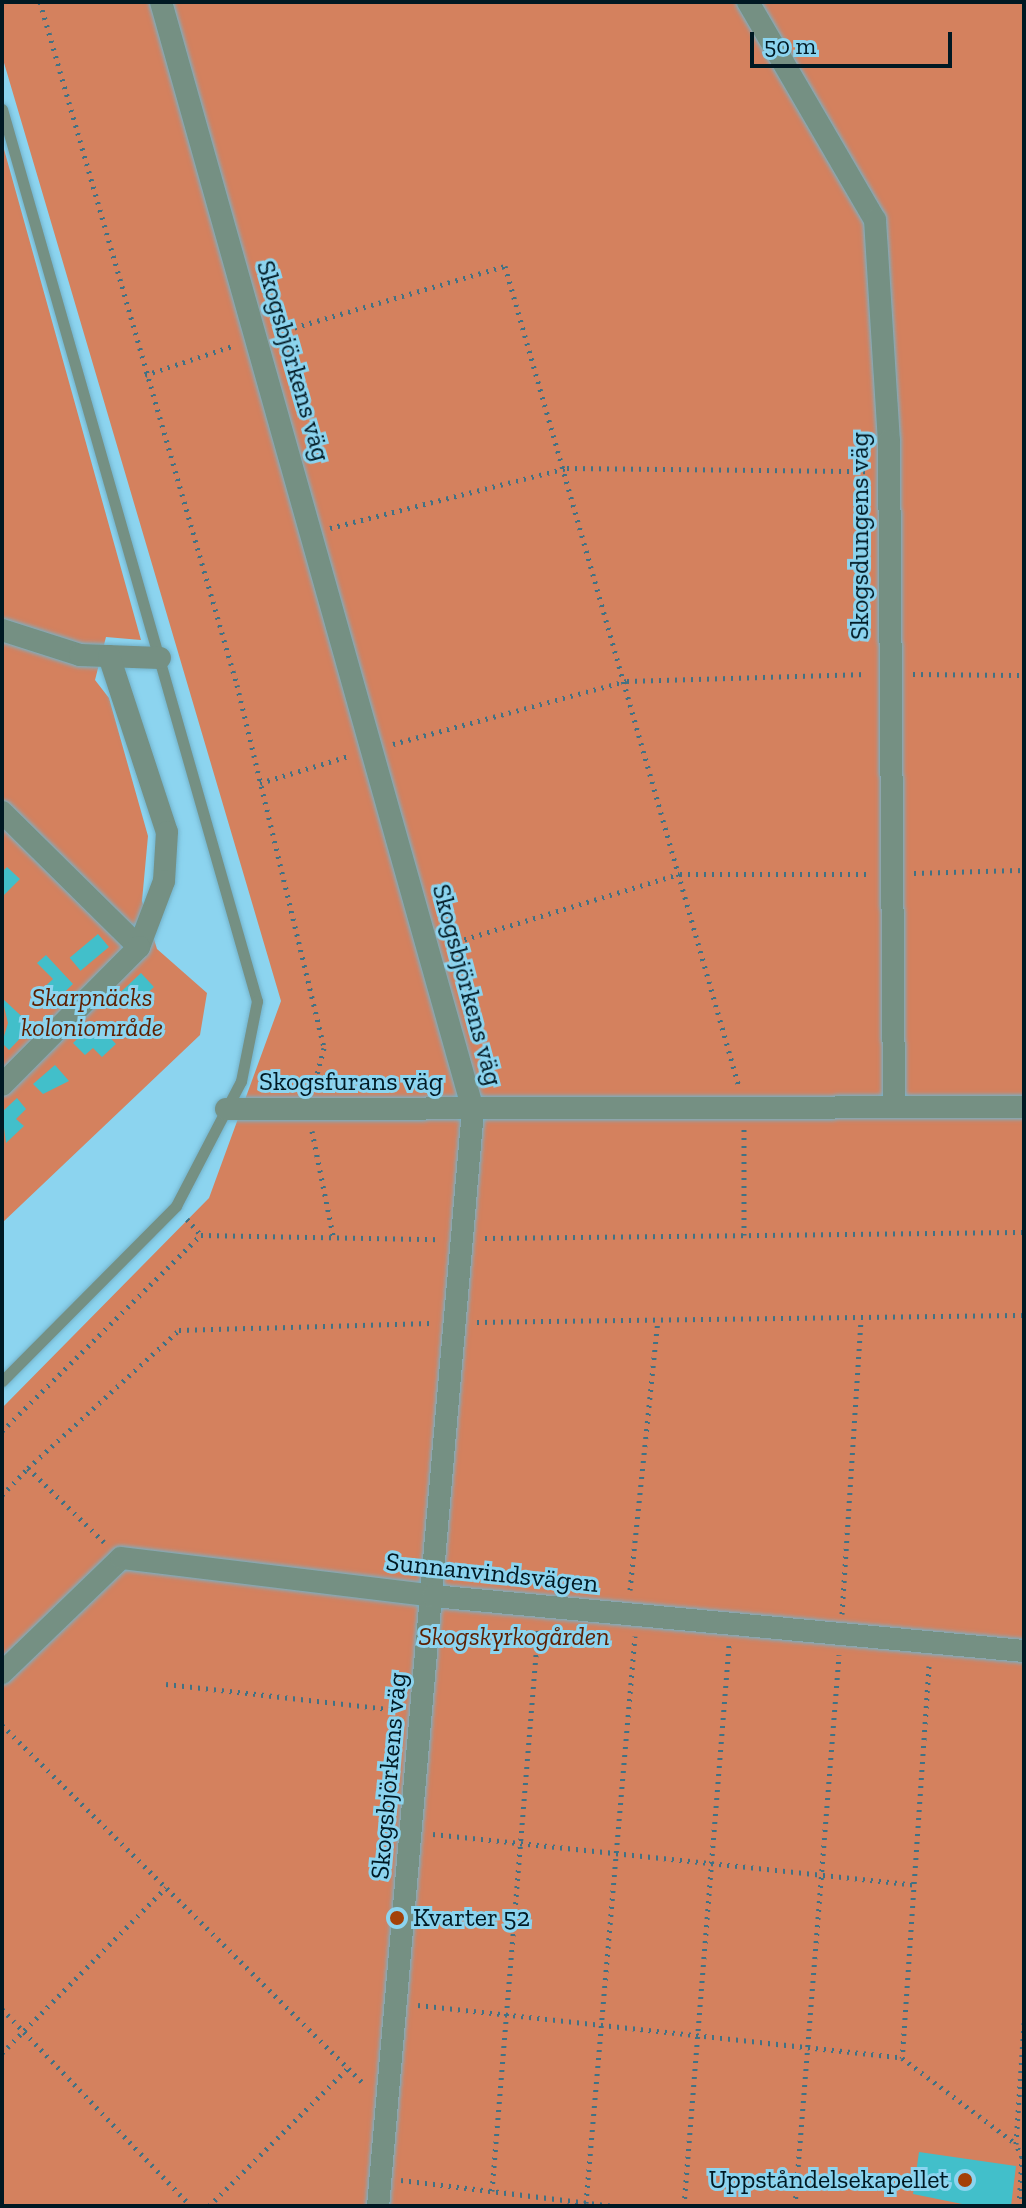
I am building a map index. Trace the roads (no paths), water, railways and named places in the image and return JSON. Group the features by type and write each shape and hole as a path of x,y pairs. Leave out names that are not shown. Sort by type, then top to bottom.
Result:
{"street":[{"name":"Skogsbjörkens väg","path":"161,2 313,532 473,1110 378,2206"},
{"name":"Skogsdungens väg","path":"748,2 875,220 889,474 894,1104"},
{"path":"2,630 80,655 160,658"},
{"path":"2,1085 139,947 164,881 167,832 109,656"},
{"path":"6,823 139,947"},
{"name":"Skogsfurans väg","path":"226,1109 473,1110 894,1104 1024,1107"},
{"name":"Sunnanvindsvägen","path":"2,1673 121,1558 433,1596 1024,1651"}],"lane":[{"path":"2,109 257,1001 241,1081 226,1109"},
{"name":"Skogsfurans väg","path":"2,1381 176,1206 226,1109"}],"place":[{"name":"Kvarter 52","path":"397,1918"},
{"name":"Uppståndelsekapellet","path":"965,2180"}],"park label":[{"name":"Skarpnäcks koloniområde","path":"92,1013"},
{"name":"Skogskyrkogården","path":"514,1637"}]}
